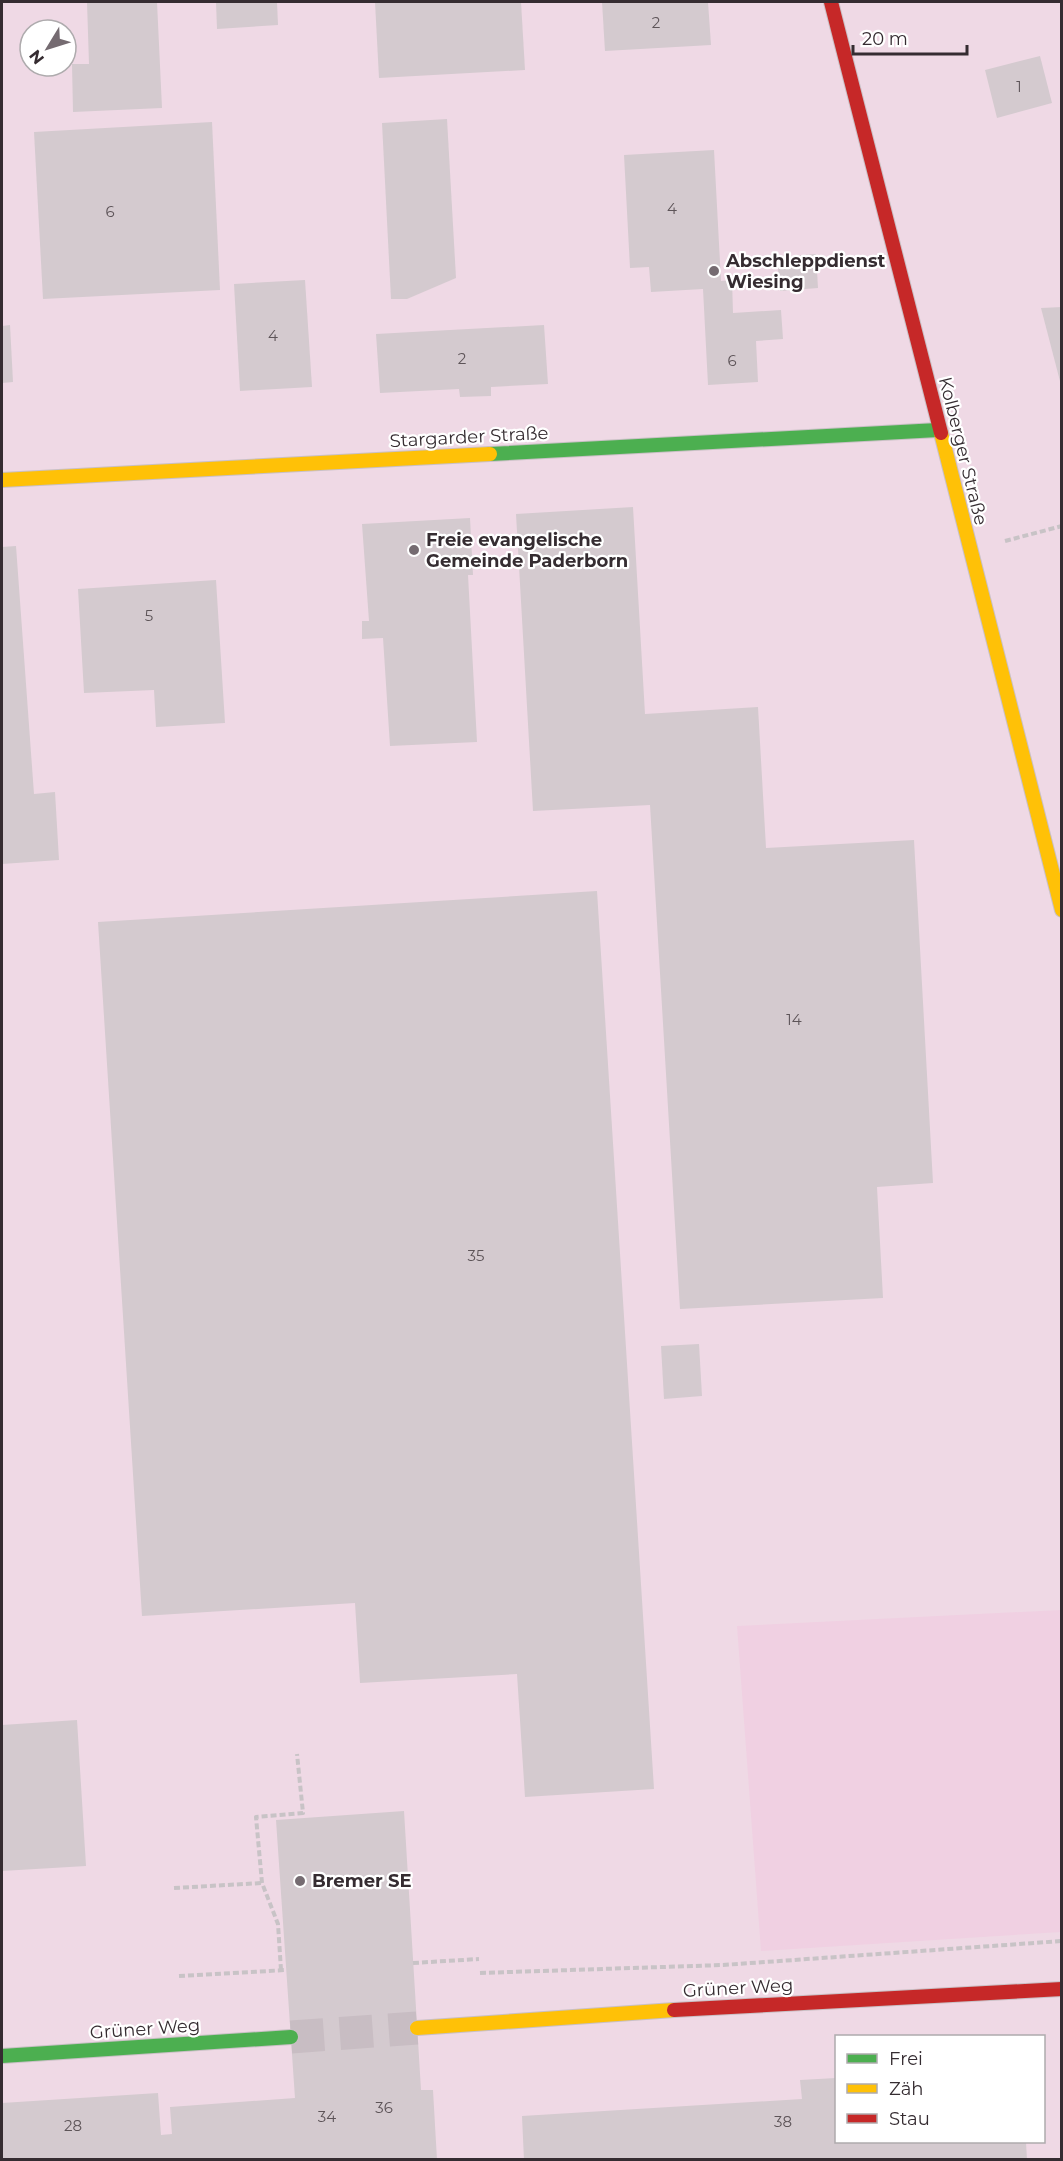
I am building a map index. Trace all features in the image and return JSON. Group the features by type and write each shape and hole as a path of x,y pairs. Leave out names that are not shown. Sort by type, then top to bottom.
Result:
{"street":[{"name":"Kolberger Straße","path":"831,2 903,280 938,430 1062,910"},
{"name":"Stargarder Straße","path":"2,480 938,430"},
{"name":"Grüner Weg","path":"417,2028 733,2006 1062,1989"},
{"name":"Grüner Weg","path":"2,2056 291,2037"}],"path":[{"path":"1033,534 1062,526"},
{"path":"179,1976 284,1970 278,1924 261,1883 256,1817 303,1813 297,1754"},
{"path":"174,1888 261,1883"},
{"path":"480,1973 723,1965 1062,1941"},
{"path":"413,1963 479,1959"}],"shaded area":[{"path":"2,2 1061,2 1061,2159 2,2159"},
{"path":"1061,1610 1061,1932 761,1951 737,1626"}],"building":[{"path":"87,2 157,2 162,108 73,112 72,78 78,78 78,64 89,64"},
{"path":"216,2 277,2 278,25 217,29"},
{"path":"375,2 521,2 525,70 379,78"},
{"path":"602,2 708,2 711,45 605,51"},
{"path":"1040,56 1052,103 997,118 985,70"},
{"path":"447,119 456,278 407,299 391,299 382,123"},
{"path":"212,122 220,290 43,299 34,132"},
{"path":"714,150 721,281 732,280 733,313 781,310 783,339 756,341 758,382 708,385 703,289 651,292 649,267 630,268 624,155"},
{"path":"816,254 818,288 780,291 777,257"},
{"path":"305,280 312,387 240,391 234,284"},
{"path":"1062,307 1062,385 1061,385 1041,308"},
{"path":"10,325 13,382 2,383 2,326"},
{"path":"544,325 548,384 491,387 491,396 460,397 459,389 380,393 376,334"},
{"path":"633,507 645,714 758,707 766,848 914,840 933,1183 877,1187 883,1298 680,1309 650,805 533,811 516,514"},
{"path":"470,518 473,575 468,575 477,742 390,746 383,638 362,639 362,621 369,621 362,524"},
{"path":"16,546 34,794 55,792 59,860 2,864 2,547"},
{"path":"216,580 225,723 156,727 154,690 84,693 78,589"},
{"path":"597,891 654,1789 525,1797 517,1674 360,1683 355,1603 142,1616 98,922"},
{"path":"699,1344 702,1396 664,1399 661,1346"},
{"path":"77,1720 86,1866 2,1871 2,1725"},
{"path":"404,1811 421,2090 433,2090 437,2160 2,2160 2,2103 158,2093 161,2135 172,2134 170,2107 295,2098 276,1820"},
{"path":"835,2078 835,2143 1026,2143 1027,2160 524,2160 522,2116 802,2099 800,2080"}],"tunnel":[{"path":"291,2037 417,2028"}],"traffic: fast":[{"path":"490,454 938,430"},
{"path":"2,2056 291,2037"}],"traffic: slow":[{"path":"941,433 1062,910"},
{"path":"2,480 490,454"},
{"path":"417,2028 674,2010"}],"traffic: jam":[{"path":"831,2 941,433"},
{"path":"674,2010 1062,1989"}],"place":[{"name":"Abschleppdienst Wiesing","path":"714,271"},
{"name":"Freie evangelische Gemeinde Paderborn","path":"414,550"},
{"name":"Bremer SE","path":"300,1881"}]}
